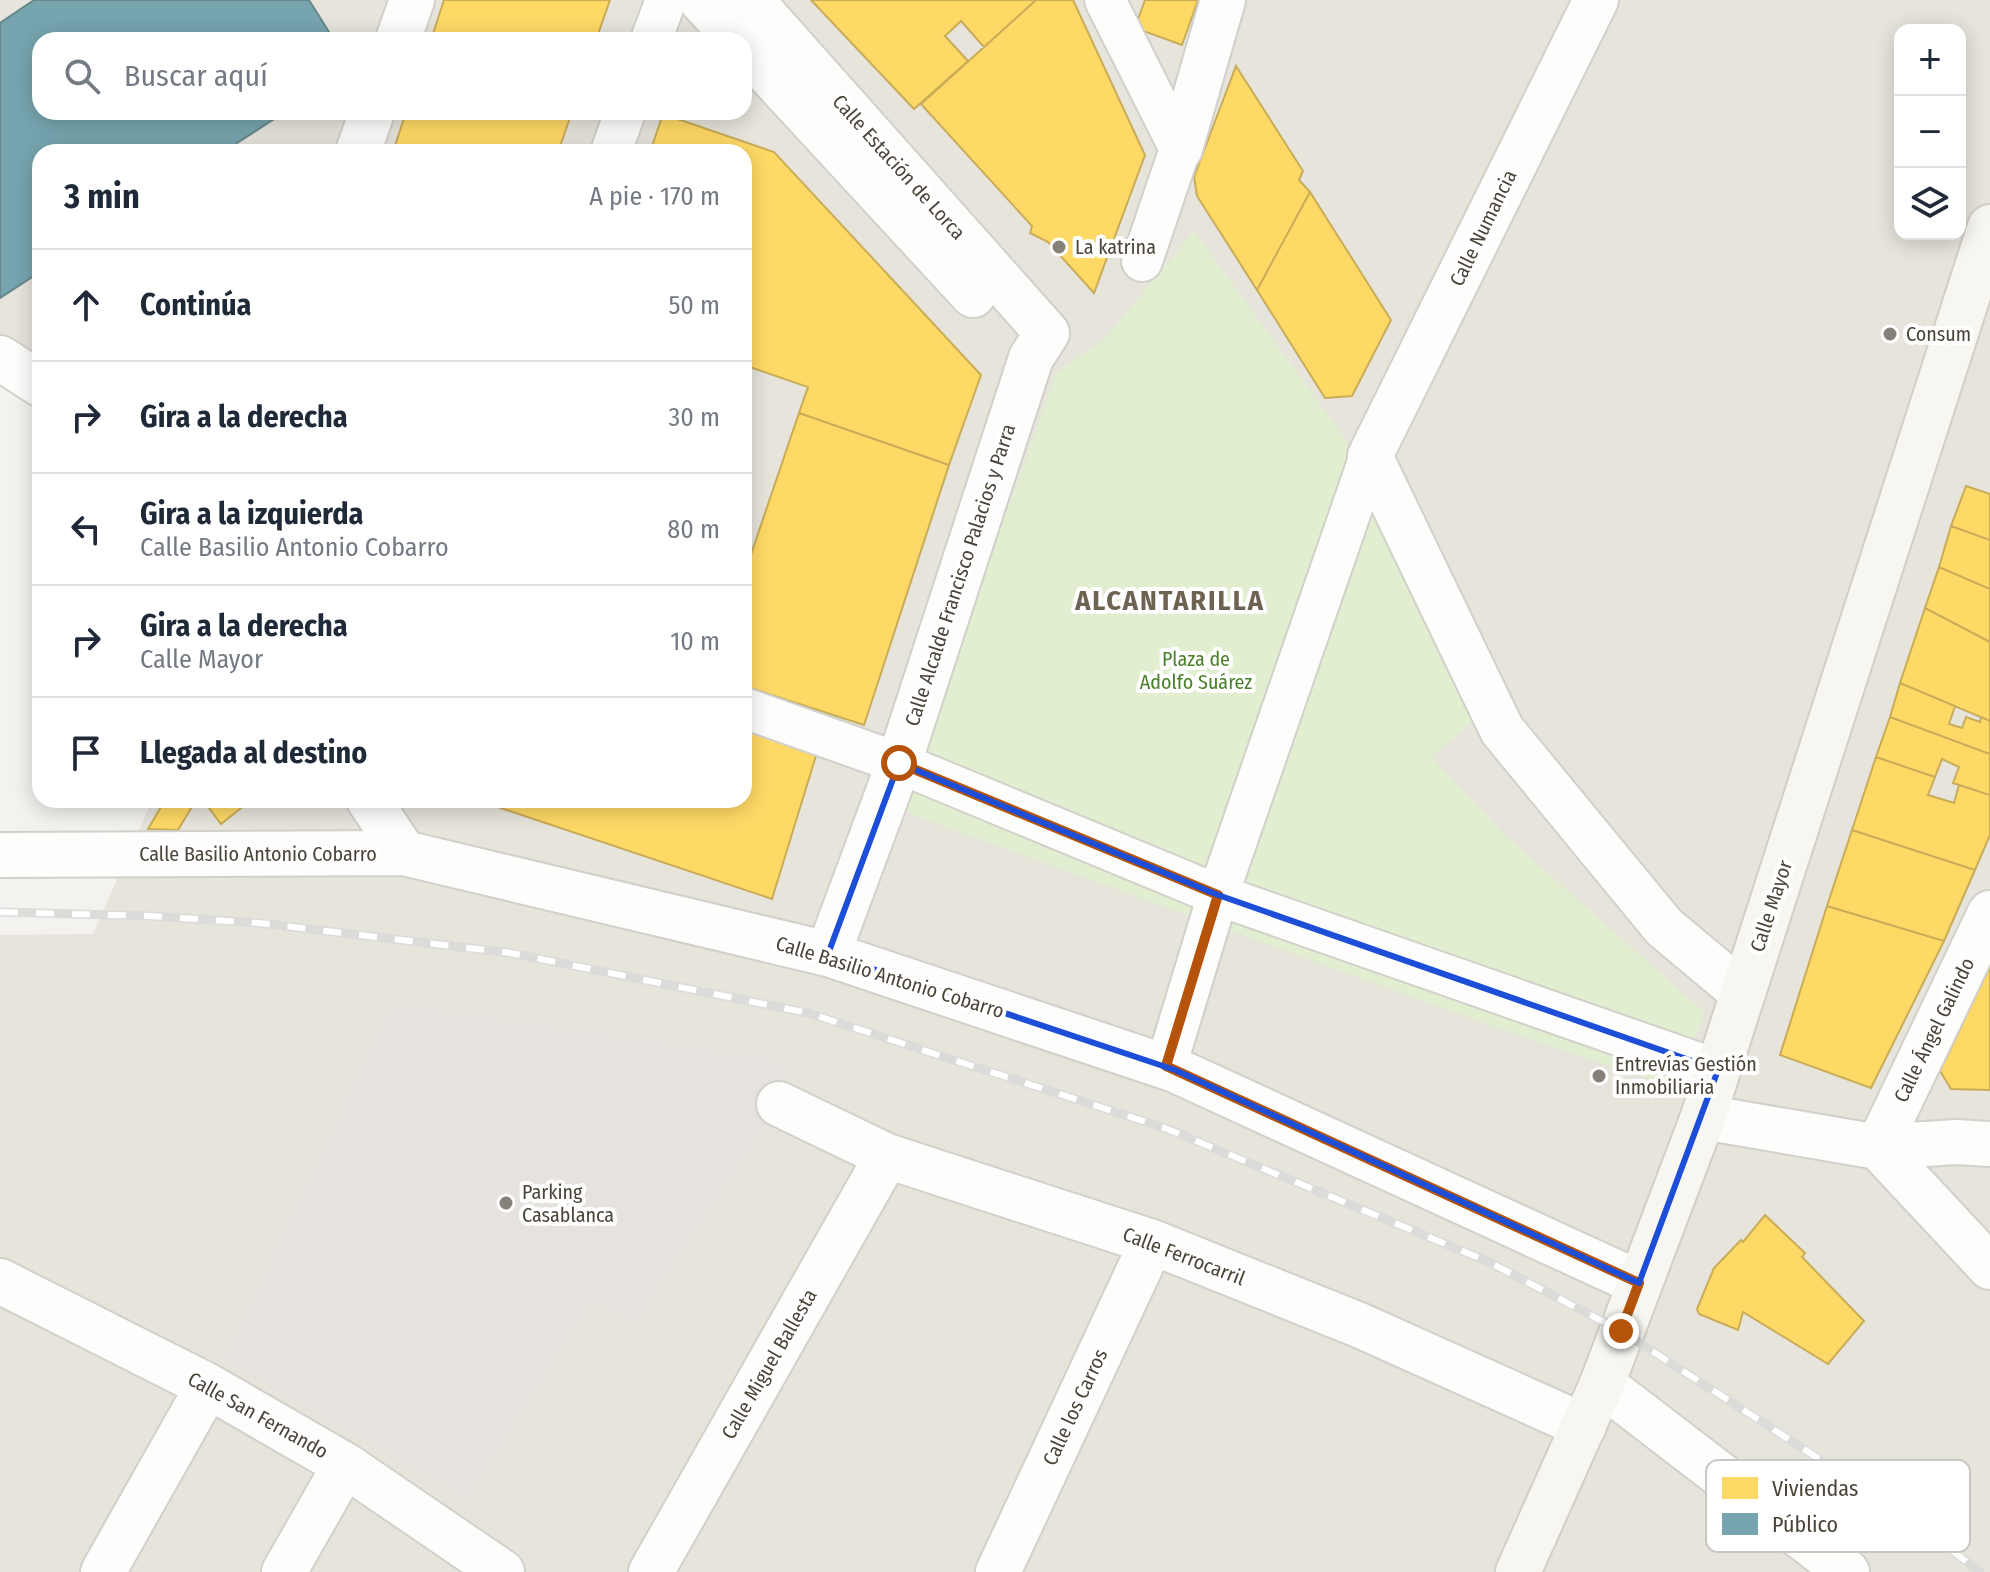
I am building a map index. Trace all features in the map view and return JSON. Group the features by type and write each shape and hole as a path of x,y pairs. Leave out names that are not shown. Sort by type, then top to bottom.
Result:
{"main road":[{"name":"Calle Mayor","path":"1518,1572 1602,1384 1703,1117 1990,227"}],"street":[{"path":"401,32 412,0"},
{"path":"654,32 666,0"},
{"path":"701,0 731,32"},
{"name":"Calle Estación de Lorca","path":"751,0 1039,346"},
{"path":"1105,0 1180,149"},
{"path":"1142,261 1180,149 1223,0"},
{"name":"Calle Numancia","path":"1370,456 1596,0"},
{"name":"Calle Estación de Lorca","path":"752,55 1039,346"},
{"path":"361,144 369,120"},
{"path":"614,144 622,120"},
{"name":"Calle Alcalde Francisco Palacios y Parra","path":"828,954 899,763 1039,346"},
{"path":"0,358 32,379"},
{"path":"1166,1066 1218,895 1370,456"},
{"path":"1370,456 1502,730 1664,927 1743,993"},
{"path":"752,711 899,763 1218,895 1718,1070"},
{"path":"374,808 404,853"},
{"name":"Calle Basilio Antonio Cobarro","path":"0,855 404,853 828,954 1166,1066 1639,1283"},
{"name":"Calle Ángel Galindo","path":"1878,1147 1990,913"},
{"name":"Calle Ferrocarril","path":"779,1104 887,1156 1152,1242 1359,1325 1584,1426"},
{"path":"1703,1117 1878,1147 1956,1142 1990,1144"},
{"path":"1878,1147 1990,1267"},
{"name":"Calle Miguel Ballesta","path":"651,1572 887,1156"},
{"name":"Calle los Carros","path":"998,1572 1152,1242"},
{"name":"Calle San Fernando","path":"3,1288 208,1386 345,1465 502,1572"},
{"path":"1602,1384 1706,1464"},
{"path":"103,1572 208,1386"},
{"path":"284,1572 345,1465"},
{"path":"1821,1552 1847,1572"}],"highlighted area":[{"path":"899,763 1218,895 1718,1070 1639,1283 1175,1070 828,954"}],"shaded area":[{"path":"0,0 1990,0 1990,1572 0,1572 0,935 93,934 148,808 752,808 752,144 32,144 32,395 0,370"},
{"name":"Parking Casablanca","path":"392,1002 792,1061 779,1104 635,1326 592,1302 468,1500 222,1360"}],"green space":[{"name":"Plaza de Adolfo Suárez","path":"1194,231 1346,440 1472,722 1431,757 1505,835 1704,1012 1678,1089 1484,1023 900,810 1057,372 1104,340"}],"building: Viviendas":[{"path":"444,0 610,0 599,32 434,32"},
{"path":"811,0 1036,0 984,47 961,21 945,36 968,61 914,109"},
{"path":"1036,0 1073,0 1145,155 1094,293 1048,242 1030,233 1032,226 921,104"},
{"path":"1145,0 1198,0 1182,45 1135,28"},
{"path":"1236,66 1303,171 1299,180 1310,192 1257,290 1197,196 1194,177"},
{"path":"403,120 569,120 561,144 396,144"},
{"path":"661,120 681,120 751,144 653,144"},
{"path":"752,144 774,152 981,375 949,465 799,413 808,387 752,368"},
{"path":"1310,192 1391,320 1352,396 1325,398 1257,290"},
{"path":"799,413 949,465 864,725 752,689 752,551"},
{"path":"1966,486 1990,494 1990,540 1951,526"},
{"path":"1951,526 1990,540 1990,589 1939,567"},
{"path":"1939,567 1990,589 1990,642 1925,608"},
{"path":"1925,608 1990,642 1990,721 1900,683"},
{"path":"1900,683 1955,706 1949,724 1962,728 1966,717 1980,722 1981,717 1990,721 1990,754 1890,717"},
{"path":"1890,717 1990,754 1990,795 1953,783 1959,767 1942,759 1935,777 1876,757"},
{"path":"752,723 819,746 772,899 501,808 752,808"},
{"path":"1876,757 1935,777 1928,795 1954,803 1959,785 1990,795 1990,835 1975,870 1852,830"},
{"path":"160,808 191,808 178,830 148,829"},
{"path":"209,808 241,808 221,824"},
{"path":"1852,830 1975,870 1944,941 1827,906"},
{"path":"1827,906 1944,941 1871,1088 1780,1055"},
{"path":"1990,966 1990,1090 1951,1089 1940,1071"},
{"path":"1765,1215 1805,1253 1802,1257 1864,1321 1828,1364 1743,1312 1738,1330 1699,1314 1697,1309 1714,1268 1741,1240 1743,1242"}],"building: Público":[{"path":"34,0 309,0 329,32 32,32 32,120 273,120 235,144 32,144 32,277 0,298 0,23"}],"railway":[{"path":"0,912 259,923 511,953 808,1013 1165,1128 1489,1262 1621,1331 1821,1460"},
{"path":"1954,1552 1980,1572"}],"place":[{"name":"La katrina","path":"1059,247"},
{"name":"Consum","path":"1890,334"},
{"name":"Entrevías Gestión Inmobiliaria","path":"1599,1076"},
{"name":"Parking Casablanca","path":"506,1203"}],"district":[{"name":"ALCANTARILLA","path":"1170,600"}],"route":[{"path":"899,763 1218,895 1166,1066 1639,1283 1621,1331"}]}
